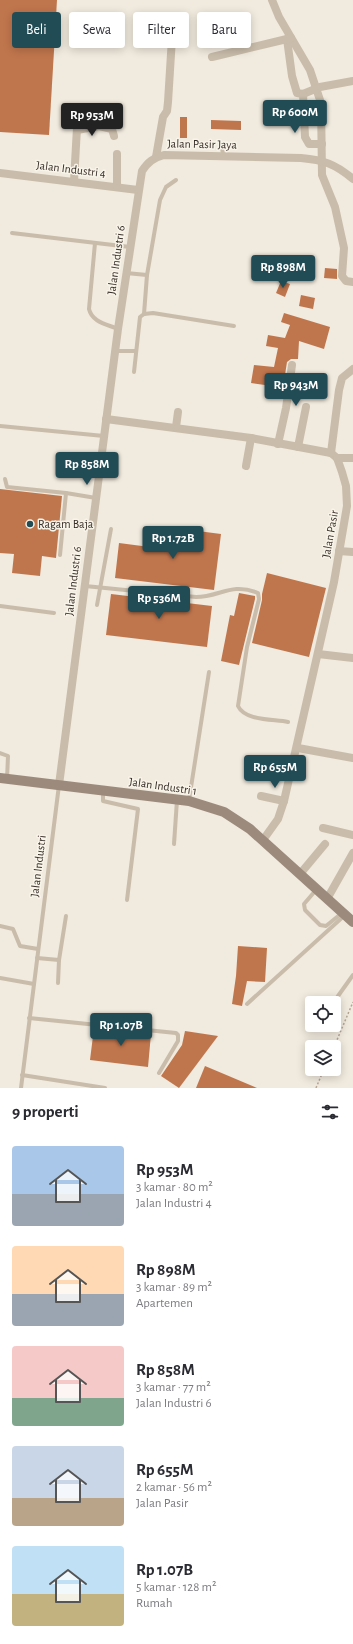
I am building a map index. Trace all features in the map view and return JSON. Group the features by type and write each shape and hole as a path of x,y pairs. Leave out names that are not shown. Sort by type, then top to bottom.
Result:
{"street":[{"path":"272,0 290,38 300,50 317,88 321,103 322,175 335,208 344,248 342,276 346,281 353,282"},
{"path":"212,57 290,38"},
{"path":"290,38 294,84 297,93 302,94 317,88 353,81"},
{"path":"156,157 163,117 167,111 171,48"},
{"path":"302,94 305,138 309,144 322,144"},
{"path":"74,181 78,110"},
{"path":"77,130 99,126 112,129 114,136"},
{"path":"117,154 117,187"},
{"name":"Jalan Pasir Jaya","path":"138,190 142,171 148,163 156,157 164,155 322,159 338,167 353,179"},
{"name":"Jalan Industri 4","path":"0,173 138,190"},
{"name":"Jalan Industri 6","path":"59,785 115,351 138,190"},
{"path":"278,444 286,408 292,366"},
{"path":"334,456 340,384 345,374 353,369"},
{"path":"298,447 306,407"},
{"path":"176,427 178,412"},
{"path":"106,419 251,438 334,456 353,458"},
{"path":"246,466 251,438"},
{"name":"Jalan Pasir","path":"263,840 278,819 284,801 298,748 334,582 348,506 346,486 334,456"},
{"path":"339,551 353,552"},
{"path":"318,654 353,658"},
{"path":"298,748 353,758"},
{"name":"Jalan Industri 1","path":"3,778 177,799 189,801 224,812 250,829 263,840 347,917"},
{"path":"261,796 284,801"},
{"path":"323,828 353,835"},
{"path":"300,874 325,844"},
{"path":"327,899 353,853"}],"lane":[{"path":"222,146 223,157"},
{"path":"144,314 147,275 160,200 166,187 176,180"},
{"path":"12,233 130,247"},
{"path":"95,243 90,309 91,315 96,320 118,329"},
{"path":"126,273 147,275"},
{"path":"134,372 140,317 144,314 152,313 234,326"},
{"path":"115,351 136,351"},
{"path":"0,426 104,436"},
{"path":"5,479 6,487 66,493 96,498"},
{"path":"60,555 66,493"},
{"path":"97,605 111,529"},
{"path":"85,586 196,597 205,597 219,591 232,589 258,593 259,599 247,647 238,706 243,714 288,722"},
{"path":"0,606 54,613"},
{"path":"189,801 209,672"},
{"path":"0,753 8,756 9,760 3,778"},
{"name":"Jalan Industri","path":"20,1088 59,785"},
{"path":"103,791 103,801 138,809 127,900"},
{"path":"174,844 177,799"},
{"path":"316,890 304,904 305,910 320,925 326,926 347,917"},
{"path":"58,983 59,960 66,916"},
{"path":"247,1004 347,917"},
{"path":"0,926 13,929 20,946 38,949"},
{"path":"37,958 59,960"},
{"path":"338,996 353,975"},
{"path":"0,978 34,984"},
{"path":"29,1018 176,1034 178,1035 178,1041 159,1073"},
{"path":"22,1075 105,1088"}],"path":[{"path":"337,1040 353,1002"},
{"path":"316,1088 321,1076"}],"building":[{"path":"0,0 57,0 56,12 12,12 12,48 54,48 49,135 0,132"},
{"path":"180,117 187,117 187,138 180,138"},
{"path":"211,120 241,121 241,130 211,129"},
{"path":"325,268 337,269 337,279 324,278"},
{"path":"281,281 290,284 285,297 276,293"},
{"path":"301,295 315,298 313,309 299,306"},
{"path":"284,313 330,327 324,349 299,341 298,359 291,359 287,362 284,381 266,377 265,385 251,383 254,365 274,367 278,348 266,346 268,335 285,338 290,325 281,322"},
{"name":"Ragam Baja","path":"0,489 62,496 56,558 42,556 40,576 12,573 14,554 0,553"},
{"path":"167,527 221,534 214,590 115,578 119,543 165,549"},
{"path":"267,573 326,588 309,657 252,643"},
{"path":"239,593 255,596 255,599 239,665 221,661 230,615 234,616"},
{"path":"111,594 212,606 207,647 106,635"},
{"path":"238,946 267,948 265,982 247,981 242,1006 232,1004"},
{"path":"94,1028 151,1034 148,1067 90,1060"},
{"path":"185,1031 218,1036 179,1088 161,1076 182,1045"},
{"path":"205,1066 257,1088 196,1088"}],"place":[{"name":"Ragam Baja","path":"30,524"}]}
